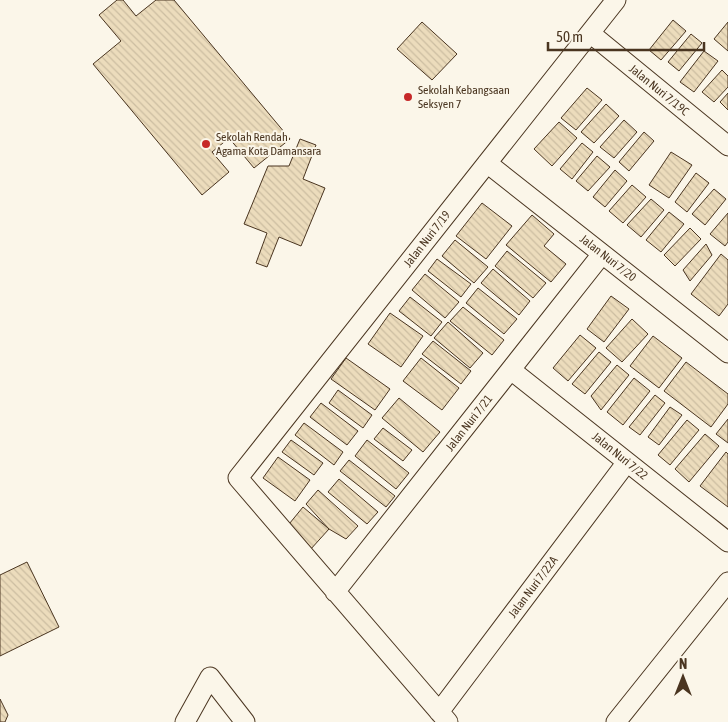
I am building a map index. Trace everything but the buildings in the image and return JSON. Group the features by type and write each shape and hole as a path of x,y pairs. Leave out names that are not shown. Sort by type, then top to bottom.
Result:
{"street":[{"name":"Jalan Nuri 7/19","path":"335,592 238,478 616,0"},
{"name":"Jalan Nuri 7/19C","path":"590,33 728,146"},
{"name":"Jalan Nuri 7/20","path":"487,163 727,351"},
{"name":"Jalan Nuri 7/21","path":"335,592 602,254"},
{"name":"Jalan Nuri 7/22","path":"511,370 728,542"},
{"name":"Jalan Nuri 7/22A","path":"444,717 627,462"},
{"path":"616,722 728,582"},
{"path":"335,592 444,717"},
{"path":"185,722 210,677 245,722"}],"place":[{"name":"Sekolah Kebangsaan Seksyen 7","path":"408,97"},
{"name":"Sekolah Rendah Agama Kota Damansara","path":"206,144"}]}
